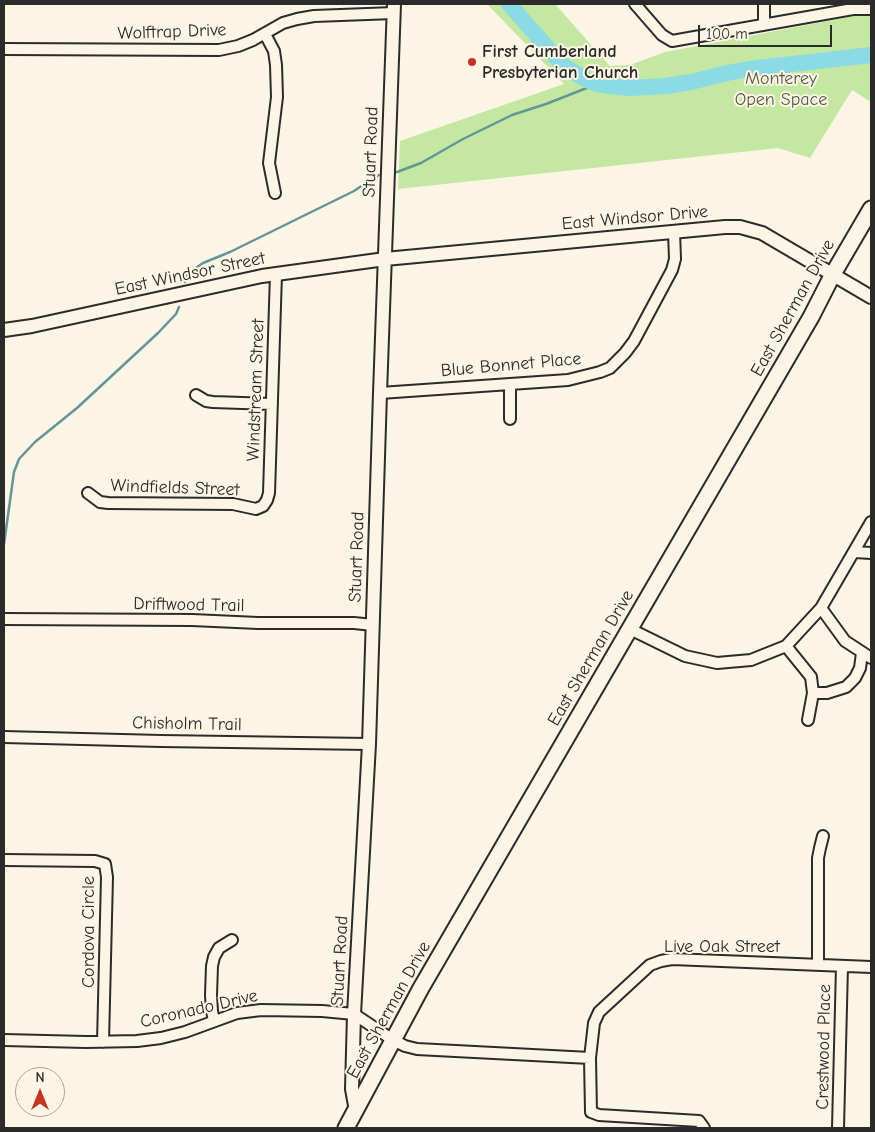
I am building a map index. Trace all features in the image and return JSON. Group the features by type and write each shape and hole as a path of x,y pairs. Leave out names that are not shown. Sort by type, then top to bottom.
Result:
{"main road":[{"name":"East Sherman Drive","path":"346,1128 436,962 807,325 833,274 871,209"}],"street":[{"path":"635,4 662,35 672,41 853,8 871,8"},
{"path":"764,4 764,25"},
{"name":"Wolftrap Drive","path":"4,49 220,50 238,46 265,34 283,23 297,19 394,8"},
{"name":"Stuart Road","path":"356,1111 352,1089 354,1014 369,744 394,8"},
{"path":"265,34 274,51 276,65 277,97 269,163 275,193"},
{"name":"East Windsor Drive","path":"385,259 740,227 762,233 871,297"},
{"name":"Blue Bonnet Place","path":"380,393 568,380 610,368 634,341 672,270 675,260 674,232"},
{"name":"East Windsor Street","path":"4,330 32,326 262,276 385,259"},
{"name":"Windstream Street","path":"263,506 269,493 276,274"},
{"path":"510,384 510,419"},
{"path":"196,395 213,402 272,404"},
{"name":"Windfields Street","path":"88,493 100,502 108,503 233,504 256,509 263,506"},
{"path":"630,629 685,656 717,663 751,660 786,646 821,608 871,522"},
{"path":"855,552 871,553"},
{"path":"813,693 827,693 846,687 855,678 867,655 845,641 821,608"},
{"name":"Driftwood Trail","path":"4,619 192,620 373,625"},
{"path":"786,646 811,677 813,693 808,720"},
{"name":"Chisholm Trail","path":"4,737 369,744"},
{"name":"Crestwood Place","path":"818,965 818,858 823,836"},
{"name":"Cordova Circle","path":"4,860 95,861 105,864 107,877 104,1042"},
{"path":"214,1021 211,994 212,966 214,957 220,948 232,940"},
{"name":"Live Oak Street","path":"704,1128 699,1121 599,1115 591,1112 590,1058 594,1023 599,1012 650,965 661,960 871,967"},
{"name":"Crestwood Place","path":"838,1128 842,966"},
{"name":"Coronado Drive","path":"4,1040 104,1042 161,1038 237,1013 261,1010 322,1011 354,1014 393,1040"},
{"path":"393,1040 404,1046 417,1049 590,1058"}],"green space":[{"name":"Monterey Open Space","path":"487,4 555,4 610,66 630,65 665,52 854,16 871,16 871,102 852,90 810,158 778,148 398,189 400,141 564,84"}],"waterway":[{"path":"509,4 561,63 587,80 608,86 630,88 666,86 749,69 871,55"},
{"path":"397,172 421,163 463,139 512,115 597,84"},
{"path":"185,282 187,275 203,263 230,252 354,191 379,175"},
{"path":"4,544 14,472 19,459 35,442 77,408 158,333 176,314 179,307"}],"place":[{"name":"First Cumberland Presbyterian Church","path":"472,62"}]}
